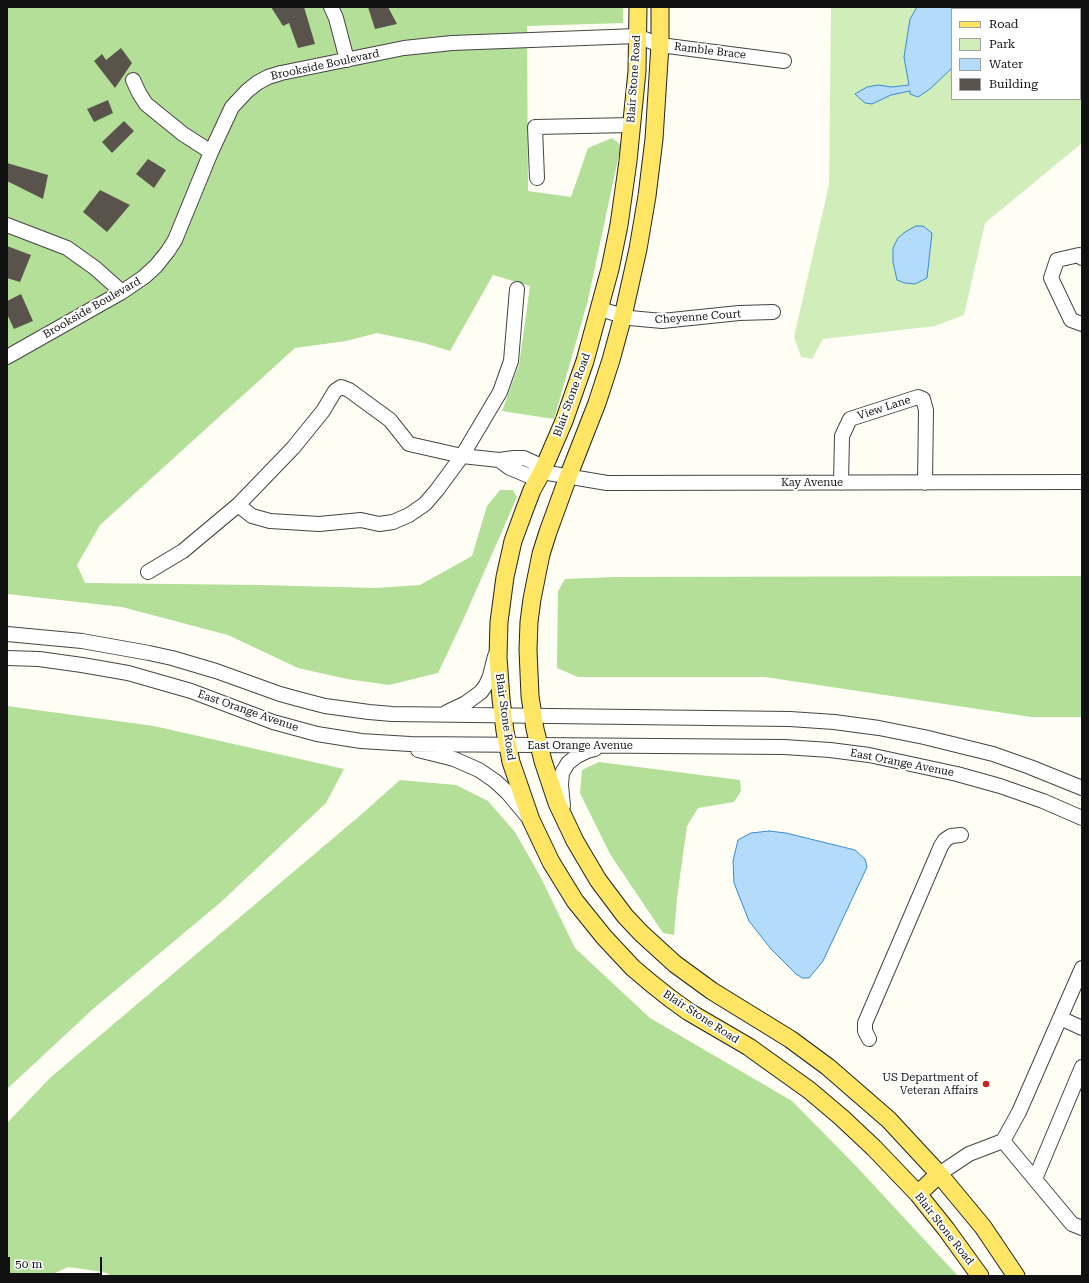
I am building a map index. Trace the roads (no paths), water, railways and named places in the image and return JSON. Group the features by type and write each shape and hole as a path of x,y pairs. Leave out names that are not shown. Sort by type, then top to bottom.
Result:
{"main road":[{"name":"Blair Stone Road","path":"638,7 637,71 627,168 619,226 610,269 587,356 571,402 542,472 532,490 524,510 510,554 501,600 498,638 499,675 507,745 516,778 531,820 551,862 575,901 604,937 633,968 677,1003 748,1047 809,1090 841,1117 874,1148 918,1194 946,1229 980,1276"},
{"path":"660,7 660,45 656,118 651,167 642,228 623,316 597,403 548,532 541,554 532,599 528,650 530,696 532,715 539,745 550,783 578,847 598,880 625,916 657,949 692,977 790,1039 828,1067 889,1120 939,1174 983,1227 1016,1276"},
{"path":"918,1194 939,1174"}],"street":[{"path":"330,7 336,18 347,60"},
{"name":"Brookside Boulevard","path":"7,357 122,292 144,277 156,266 175,240 211,152 232,107 247,91 268,77 281,73 404,48 452,43 637,36"},
{"name":"Ramble Brace","path":"637,36 660,45 784,61"},
{"path":"133,80 146,104 182,134 211,152"},
{"path":"537,178 535,127 631,125"},
{"path":"7,225 67,248 95,268 122,292"},
{"path":"1082,258 1078,255 1057,260 1052,278 1072,320 1082,324"},
{"path":"238,505 252,516 270,521 319,524 361,520 379,524 393,522 410,514 425,504 462,456 500,392 511,361 518,289"},
{"name":"Cheyenne Court","path":"600,309 623,316 662,321 773,312"},
{"path":"148,572 183,551 238,505 293,448 322,411 335,391 341,387 349,390 390,420 409,444 462,456"},
{"name":"View Lane","path":"841,483 842,436 850,419 918,397 923,399 926,410 925,483"},
{"name":"Kay Avenue","path":"462,456 499,460 510,468 528,476 542,472 607,483 1082,482"},
{"path":"7,634 82,641 149,653 194,664 280,694 325,706 354,710 392,714 790,718 879,728 992,754 1030,767 1082,788"},
{"path":"439,714 466,703 484,689 492,671 498,638"},
{"name":"East Orange Avenue","path":"7,658 39,659 82,665 128,674 191,691 274,722 295,728 338,738 382,743 784,747 830,750 869,755 958,774 1000,786 1043,801 1082,818"},
{"path":"382,743 454,759 479,770 495,781 507,792 531,820"},
{"path":"566,822 561,799 562,773 568,763 577,756 587,751 606,746"},
{"path":"869,1039 865,1031 865,1023 941,846 945,840 951,836 961,834"},
{"path":"939,1174 970,1154 1003,1141 1019,1112 1082,968"},
{"path":"1060,1018 1082,1028"},
{"path":"1035,1179 1082,1067"},
{"path":"1003,1141 1072,1224 1082,1228"}],"water":[{"path":"917,7 1082,7 1081,30 1081,8 951,8 951,69 930,89 918,97 910,94 910,91 891,95 872,104 865,103 855,94 867,87 878,85 892,87 909,85 904,57 910,19"},
{"path":"916,226 923,226 932,233 927,278 915,284 905,283 897,280 893,262 893,248 898,238"},
{"path":"769,831 786,833 855,850 865,859 867,867 823,961 809,978 802,978 795,973 771,949 749,921 734,883 733,861 738,840 751,833"}],"place":[{"name":"US Department of Veteran Affairs","path":"986,1084"}]}
